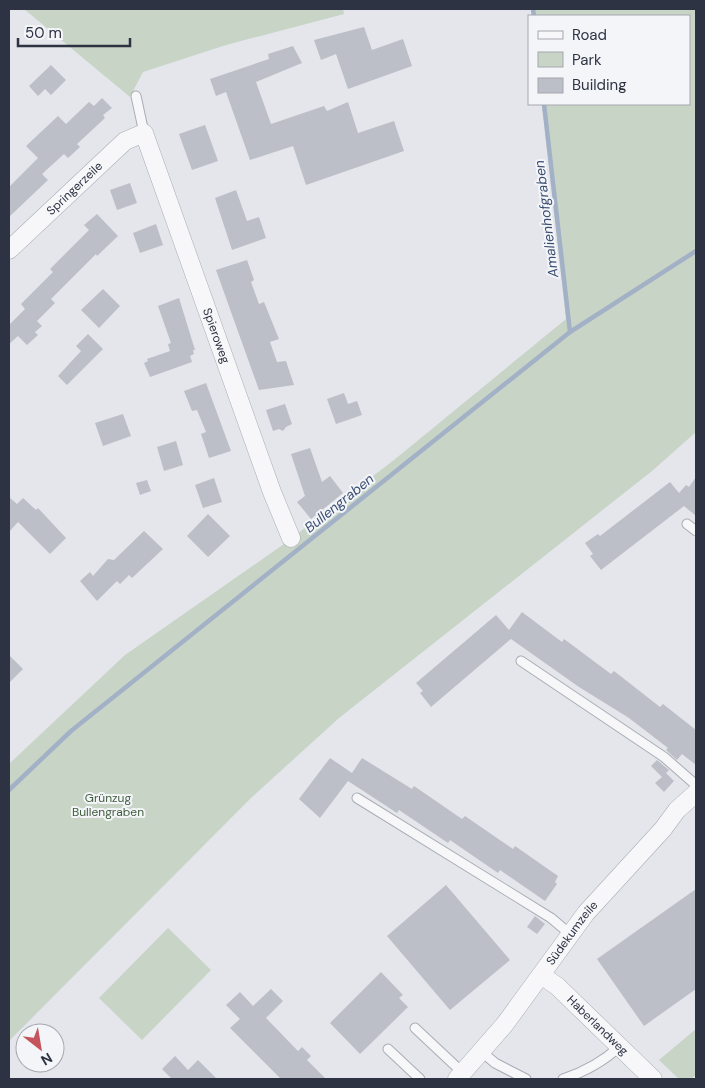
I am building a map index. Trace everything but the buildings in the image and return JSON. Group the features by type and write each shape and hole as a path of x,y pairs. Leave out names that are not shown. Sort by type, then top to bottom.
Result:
{"street":[{"name":"Springerzeile","path":"9,250 124,141 144,134"},
{"name":"Spieroweg","path":"144,134 272,492 291,538"},
{"name":"Südekumzeile","path":"460,1076 482,1052 570,934 623,870 663,829 677,810 696,793"},
{"name":"Haberlandweg","path":"541,975 557,986 653,1079"}],"lane":[{"path":"136,96 144,134"},
{"path":"687,524 696,531"},
{"path":"521,661 664,757 696,785"},
{"path":"357,798 551,918 570,934"},
{"path":"415,1028 460,1076"},
{"path":"563,1079 578,1074 609,1056 620,1046"},
{"path":"388,1049 420,1079"},
{"path":"482,1052 496,1063 526,1079"}],"green space":[{"path":"24,9 343,9 344,14 226,45 143,72 130,97"},
{"name":"Grünzug Bullengraben","path":"531,9 696,9 696,432 652,471 339,718 251,798 27,1023 15,1023 15,1035 9,1041 9,764 125,655 284,544 394,460 566,319 542,105 690,105 690,15 532,15"},
{"path":"168,928 211,970 142,1040 99,998"},
{"path":"696,1029 696,1075 691,1079 679,1079 659,1060"}],"waterway":[{"name":"Amalienhofgraben","path":"533,9 534,15"},
{"name":"Amalienhofgraben","path":"544,105 570,332"},
{"name":"Bullengraben","path":"9,790 71,731 570,332 696,251"}]}
